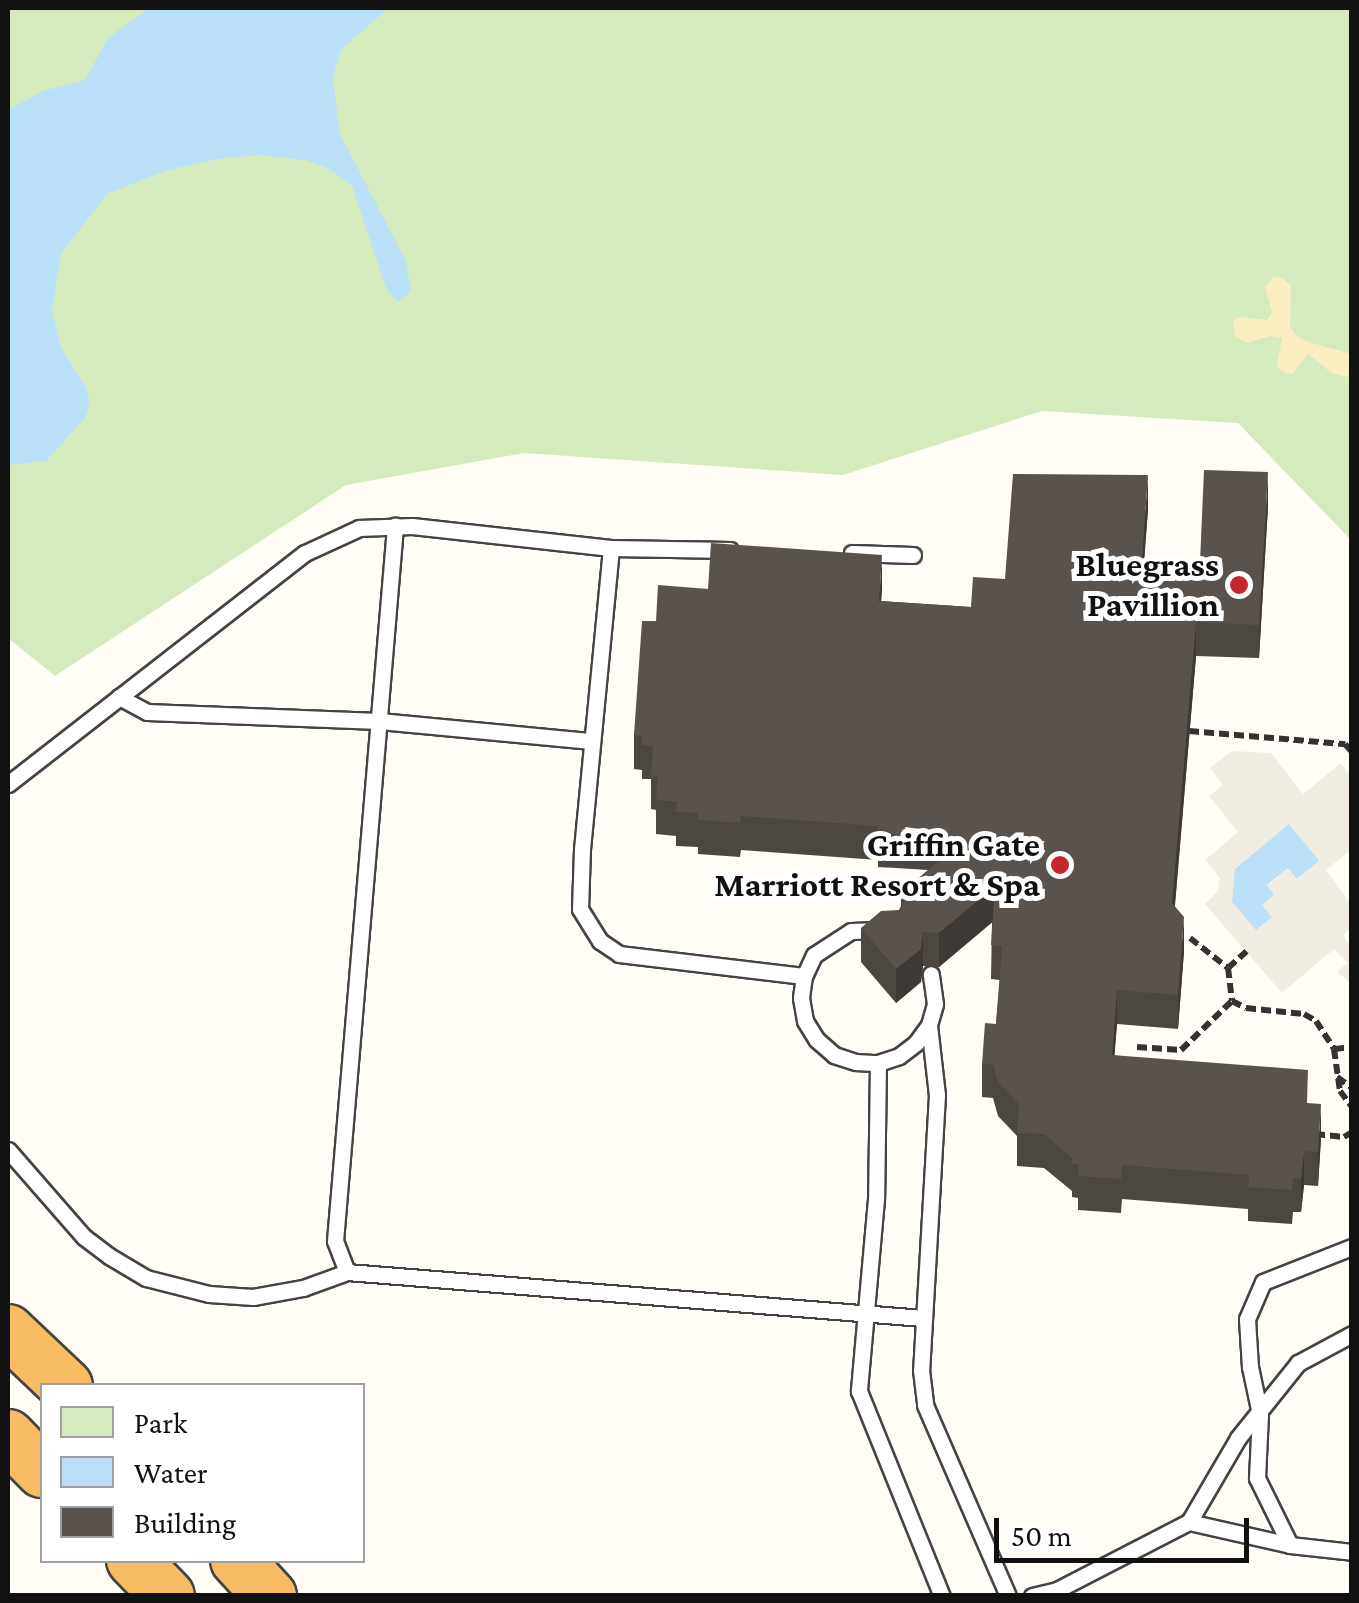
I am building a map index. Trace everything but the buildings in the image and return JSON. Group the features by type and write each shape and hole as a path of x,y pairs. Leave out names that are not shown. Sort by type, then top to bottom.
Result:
{"highway":[{"path":"8,1330 63,1383"},
{"path":"8,1436 40,1468"},
{"path":"136,1563 168,1596"},
{"path":"240,1563 270,1596"}],"lane":[{"path":"347,1272 335,1241 395,526"},
{"path":"8,784 305,554 359,528 395,526 610,548 743,551"},
{"path":"610,548 580,909 600,941 618,954 804,976"},
{"path":"838,553 914,555"},
{"path":"119,697 147,712 379,721 592,742"},
{"path":"894,934 851,930 831,940 814,956 804,976 800,998 805,1021 817,1040 834,1055 878,1063 899,1056 916,1043 929,1025"},
{"path":"931,974 934,1004 929,1025 937,1095 923,1318 925,1406 1008,1596"},
{"path":"878,1063 876,1200 859,1391 942,1596"},
{"path":"8,1150 84,1237 146,1278 209,1294 253,1297 303,1288 347,1272 923,1318"},
{"path":"1290,1545 1257,1478 1260,1414 1250,1368 1247,1319 1263,1282 1352,1247"},
{"path":"1032,1596 1056,1590 1189,1522 1238,1438 1298,1363 1352,1334"},
{"path":"1189,1522 1290,1545 1352,1552"}],"path":[{"path":"1189,732 1344,744 1352,752"},
{"path":"1190,938 1228,968 1232,1002"},
{"path":"1228,968 1247,951"},
{"path":"1137,1047 1181,1050 1232,1002"},
{"path":"1232,1002 1246,1008 1304,1014 1316,1021 1334,1049 1336,1076 1352,1107"},
{"path":"1334,1049 1352,1047"},
{"path":"1336,1076 1352,1088"},
{"path":"1313,1134 1344,1137 1352,1132"}],"green space":[{"path":"8,8 1351,8 1351,540 1238,423 1042,411 843,475 524,453 346,485 55,676 8,638"}],"sand":[{"path":"1274,277 1291,286 1290,326 1295,334 1305,341 1351,354 1348,377 1333,374 1308,354 1293,374 1287,374 1277,367 1282,338 1270,336 1248,343 1235,336 1233,321 1240,317 1267,320 1272,312 1265,286"}],"shaded area":[{"path":"1232,751 1271,753 1303,794 1341,763 1351,776 1351,850 1326,870 1351,904 1351,928 1343,935 1351,947 1351,983 1337,972 1347,963 1334,949 1282,993 1205,904 1218,891 1220,878 1205,860 1238,832 1209,796 1223,785 1210,768","holes":["1289,824 1318,861 1297,879 1288,868 1267,886 1262,905 1235,869"]}],"water":[{"path":"149,8 388,8 341,50 333,76 340,134 406,261 411,291 398,302 386,288 352,186 330,169 305,160 258,155 218,159 167,170 107,194 61,254 52,310 61,347 86,387 90,402 85,418 46,461 8,465 8,110 43,91 85,80 108,38"},
{"path":"1289,824 1319,861 1297,879 1288,868 1267,885 1274,895 1262,905 1272,917 1256,930 1232,902 1235,869"}],"place":[{"name":"Bluegrass Pavillion","path":"1239,585"},
{"name":"Griffin Gate Marriott Resort & Spa","path":"1060,865"}]}
